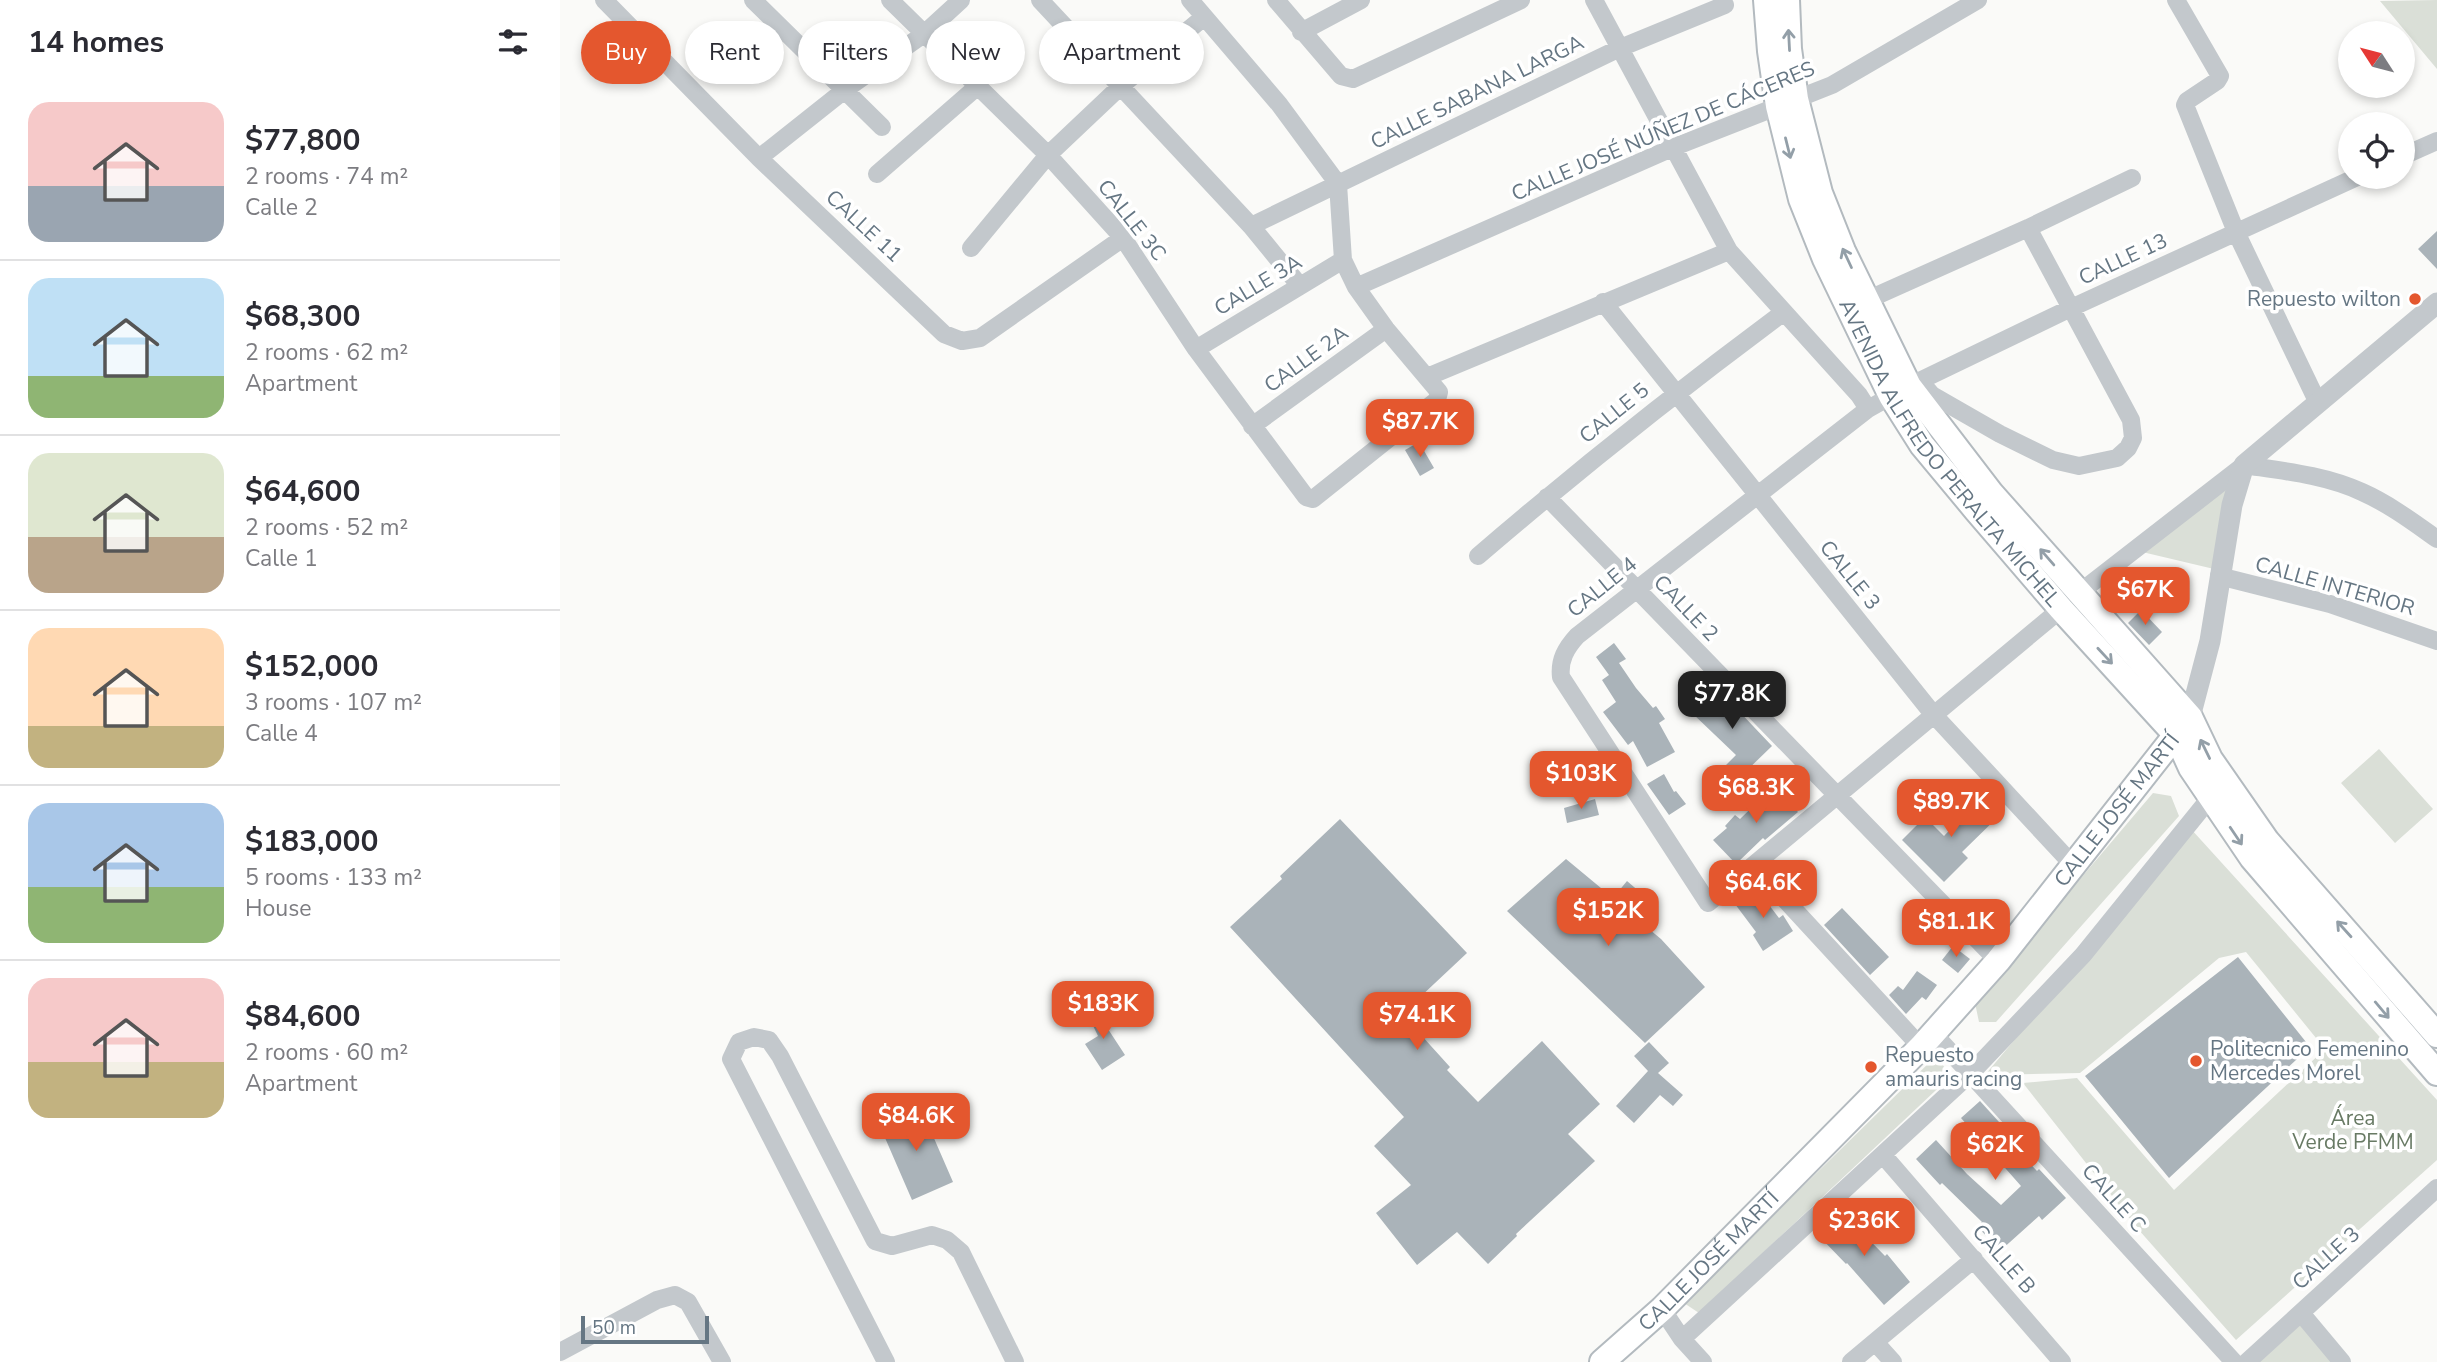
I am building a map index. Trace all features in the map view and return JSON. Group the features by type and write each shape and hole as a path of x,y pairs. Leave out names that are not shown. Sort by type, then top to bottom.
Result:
{"main road":[{"name":"AVENIDA ALFREDO PERALTA MICHEL","path":"1777,3 1787,102 1801,199 1825,259 1907,388 1991,493 2070,601 2183,726 2210,759 2267,841 2437,1035"},
{"name":"AVENIDA ALFREDO PERALTA MICHEL","path":"1787,102 1843,251 1907,388"},
{"name":"AVENIDA ALFREDO PERALTA MICHEL","path":"2183,726 2192,768 2252,858 2437,1073"},
{"name":"CALLE JOSÉ MARTÍ","path":"1602,1362 1662,1309 1927,1040 1998,961 2183,726"}],"street":[{"name":"CALLE 11","path":"604,0 759,158 944,334 962,341 980,338 1123,239"},
{"path":"753,0 882,127"},
{"name":"CALLE 3C","path":"890,0 1048,155 1123,239 1196,349 1306,497 1315,498 1427,409 1438,399 1433,384"},
{"path":"759,158 846,89 923,34 961,0"},
{"path":"1040,0 1251,226 1300,286"},
{"path":"1190,0 1279,104 1338,184 1343,260 1356,287 1385,329 1433,384 1603,302 1730,251"},
{"path":"1276,0 1341,76 1353,79 1521,0"},
{"path":"1301,32 1361,0"},
{"path":"1594,0 1730,251 1868,409"},
{"name":"CALLE JOSÉ NÚÑEZ DE CÁCERES","path":"1356,287 1672,148 1832,85 1978,0"},
{"path":"2176,0 2220,76 2185,106 2236,232 2318,403"},
{"name":"CALLE SABANA LARGA","path":"1251,226 1620,48 1725,5"},
{"path":"971,248 1048,155 1122,85 1204,17"},
{"path":"877,174 978,86"},
{"path":"2415,151 2437,141"},
{"path":"1867,300 2132,178"},
{"name":"CALLE 13","path":"1907,388 2071,308 2338,186"},
{"path":"1907,388 1932,395 2000,434 2053,460 2080,466 2117,458 2128,448 2133,438 2131,420 2028,228"},
{"name":"CALLE 3A","path":"1196,349 1343,260"},
{"name":"CALLE 3","path":"1603,302 1933,714 2074,866"},
{"path":"1754,866 2070,601 2244,465 2437,303"},
{"name":"CALLE 5","path":"1478,556 1675,394 1784,312"},
{"name":"CALLE 2A","path":"1252,426 1385,329"},
{"name":"CALLE 4","path":"1754,866 1708,904 1561,677 1561,663 1569,645 1577,636 1635,588 1868,409 1907,388"},
{"path":"2244,465 2305,474 2363,492 2406,516 2437,539"},
{"name":"CALLE JOSÉ MARTÍ","path":"2183,726 2210,641 2232,505 2244,465"},
{"name":"CALLE 2","path":"1547,497 1998,961"},
{"name":"CALLE INTERIOR","path":"2219,576 2330,604 2437,641"},
{"path":"1682,1339 1970,1074 2083,955 2210,798"},
{"name":"CALLE C","path":"1754,866 1927,1040 1970,1074 2234,1362"},
{"path":"886,1362 731,1059 739,1042 754,1037 769,1040 780,1056 875,1241 892,1246 932,1236 947,1240 961,1252 1015,1362"},
{"name":"CALLE B","path":"1884,1155 2062,1362"},
{"name":"CALLE 3","path":"2246,1362 2437,1188"},
{"path":"1851,1362 1974,1259"},
{"path":"567,1355 657,1300 675,1295 688,1302 722,1362"},
{"path":"1662,1309 1682,1339 1703,1362"},
{"path":"2301,1313 2342,1362"},
{"path":"1875,1342 1893,1362"}],"green space":[{"path":"2437,0 2437,69 2415,43 2415,21 2397,21 2380,1"},
{"path":"2236,483 2214,569 2138,551"},
{"path":"2379,749 2433,809 2395,843 2341,783"},
{"path":"2153,793 2171,796 2179,816 1996,1022 1979,1022 1975,1003"},
{"name":"Área Verde PFMM","path":"2191,829 2437,1100 2437,1160 2236,1340 2138,1229 2023,1083 2077,1078 2174,1190 2325,1049 2246,952 2219,958 2080,1073 1985,1075"},
{"path":"1936,1056 1951,1076 1699,1313 1684,1303"},
{"path":"2301,1324 2333,1362 2259,1362"}],"building":[{"path":"2437,231 2437,269 2418,249"},
{"path":"1419,442 1434,468 1420,476 1405,450"},
{"path":"2141,610 2162,632 2149,645 2128,623"},
{"path":"1614,643 1626,659 1619,663 1636,688 1653,708 1656,706 1665,719 1659,723 1675,752 1647,767 1633,741 1628,745 1603,712 1616,702 1602,680 1609,675 1596,657"},
{"path":"1716,687 1772,746 1739,778 1726,765 1736,755 1692,713"},
{"path":"1664,774 1674,792 1676,791 1686,804 1669,815 1647,784"},
{"path":"1775,785 1798,812 1765,840 1763,838 1736,864 1713,840 1727,828 1725,826 1735,815 1740,819"},
{"path":"1990,796 2005,810 1962,852 1968,858 1944,882 1902,840 1925,817 1944,836 1963,816 1967,820"},
{"path":"1595,799 1599,815 1567,823 1564,808"},
{"path":"1340,819 1467,953 1402,1014 1450,1067 1447,1070 1478,1102 1542,1041 1600,1104 1568,1134 1595,1161 1516,1234 1488,1264 1457,1232 1417,1265 1376,1213 1411,1185 1374,1146 1404,1117 1230,927 1282,879 1280,876"},
{"path":"1566,859 1613,898 1627,881 1641,893 1626,910 1661,939 1705,987 1645,1043 1507,911"},
{"path":"1756,888 1779,918 1783,915 1793,931 1763,951 1753,935 1756,932 1735,904"},
{"path":"1842,908 1889,957 1870,975 1824,925"},
{"path":"1918,916 1929,925 1916,941 1905,931"},
{"path":"1953,946 1970,959 1958,973 1942,960"},
{"path":"2238,957 2310,1047 2169,1178 2085,1076"},
{"path":"1917,971 1937,985 1926,1000 1922,997 1906,1014 1889,995 1898,986 1903,990"},
{"path":"1091,1003 1125,1055 1102,1070 1085,1044 1098,1036 1084,1007"},
{"path":"1649,1042 1669,1063 1658,1073 1683,1095 1673,1106 1660,1095 1634,1123 1616,1106 1648,1071 1634,1056"},
{"path":"1980,1101 2009,1133 2005,1137 2066,1198 2042,1220 2039,1216 2000,1251 1977,1226 1982,1222 1942,1183 1940,1185 1916,1159 1936,1140 1967,1174 2001,1205 2021,1186 1961,1118"},
{"path":"920,1106 953,1182 912,1200 879,1124"},
{"path":"1842,1212 1885,1256 1887,1254 1910,1282 1884,1305 1818,1235"}],"place":[{"name":"Repuesto wilton","path":"2415,299"},
{"name":"Politecnico Femenino Mercedes Morel","path":"2196,1061"},
{"name":"Repuesto amauris racing","path":"1871,1067"}]}
